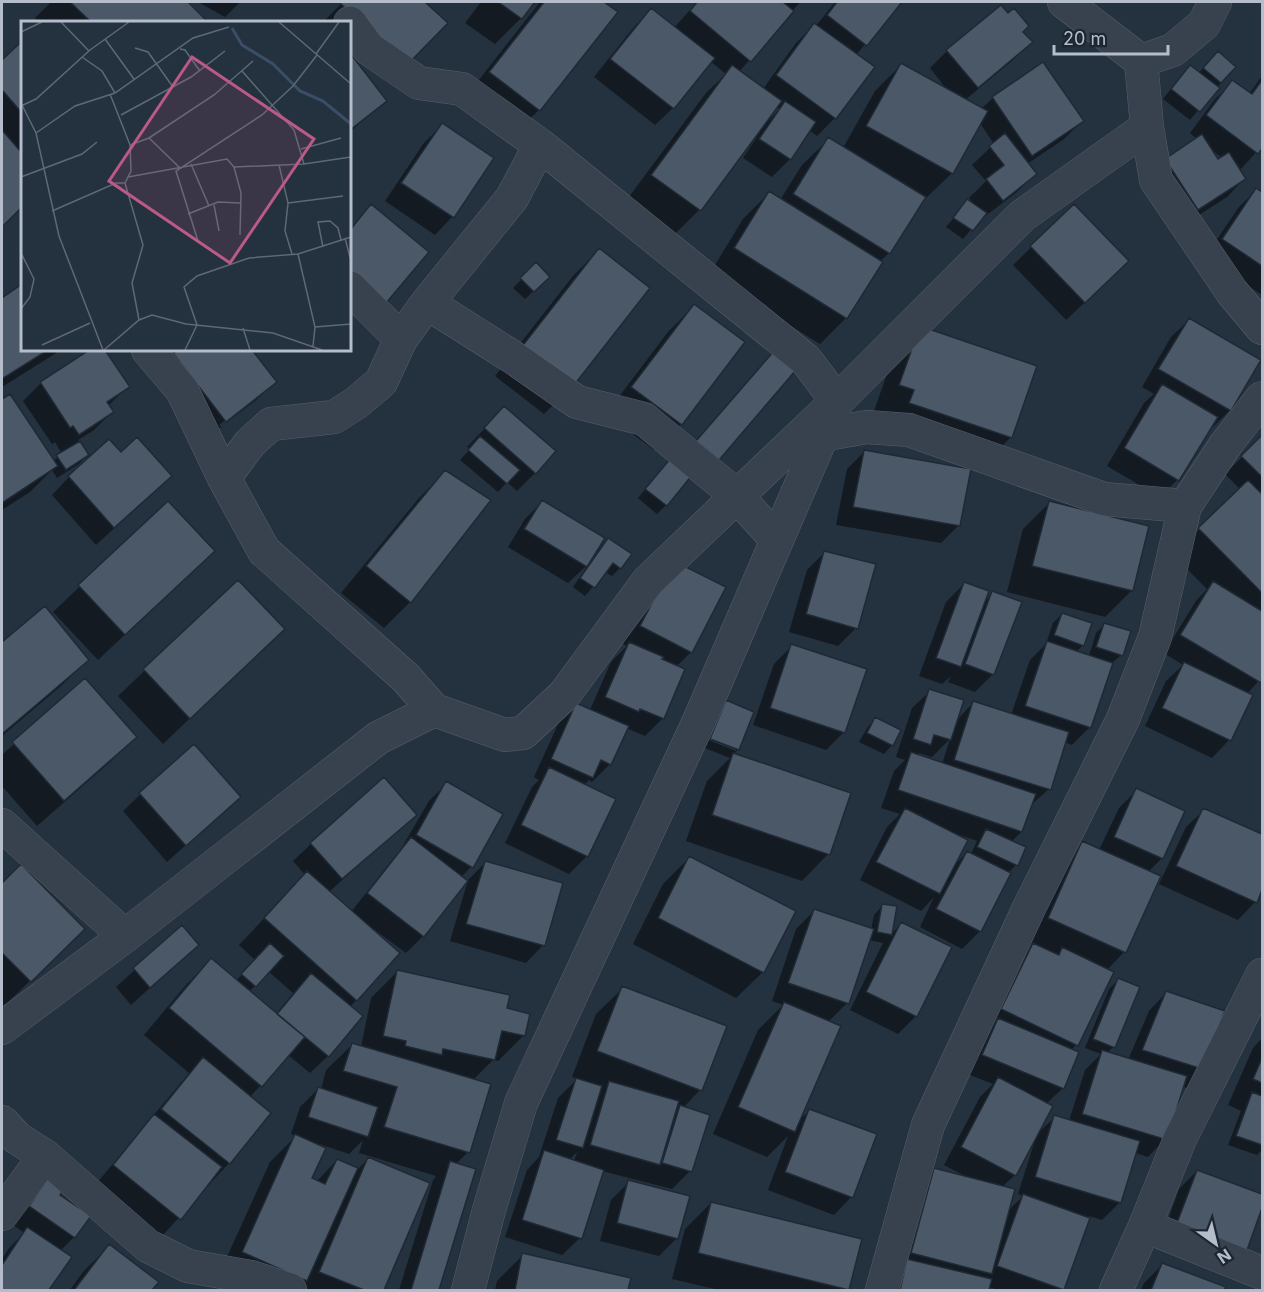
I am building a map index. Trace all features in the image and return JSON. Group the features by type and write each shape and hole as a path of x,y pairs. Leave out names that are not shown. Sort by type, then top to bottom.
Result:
{"street":[{"path":"1064,2 1141,61 1147,127 1156,180 1232,292 1263,328"},
{"path":"1141,61 1173,50 1204,24 1215,2"},
{"path":"351,26 369,49 419,83 462,89 540,145 806,360 837,401"},
{"path":"149,351 182,390 224,478 264,551 406,678 434,710 505,735 523,734 564,695 648,581 837,401 1022,216 1147,127"},
{"path":"224,478 250,443 271,424 334,417 356,403 381,382 401,339 427,303 512,198 540,145"},
{"path":"351,289 401,339"},
{"path":"427,303 511,356 577,402 644,419 736,496 776,539"},
{"path":"882,1290 928,1125 1029,908 1123,719 1155,637 1185,506 1226,444 1263,398"},
{"path":"468,1290 489,1210 522,1103 699,721 820,435 837,401"},
{"path":"820,435 867,428 909,430 1104,499 1185,506"},
{"path":"2,1028 125,936 378,738 434,710"},
{"path":"2,825 125,936"},
{"path":"1116,1290 1180,1139 1261,982"},
{"path":"2,1122 17,1138 45,1156 148,1246 188,1266 251,1277 290,1290"},
{"path":"2,1214 45,1156"},
{"path":"1145,1226 1263,1273"}],"building":[{"path":"70,2 188,2 207,21 90,21"},
{"path":"425,2 448,23 406,66 340,3"},
{"path":"498,2 535,2 522,19"},
{"path":"544,2 604,2 618,12 540,111 489,72"},
{"path":"697,2 783,2 794,11 751,62 690,11"},
{"path":"837,2 902,2 867,46 827,15"},
{"path":"1001,5 1008,13 1014,8 1029,26 1023,32 1033,42 978,88 946,50"},
{"path":"651,8 715,58 674,109 610,59"},
{"path":"814,23 875,67 836,119 776,75"},
{"path":"21,42 21,112 2,90 2,60"},
{"path":"1218,51 1236,67 1221,83 1203,68"},
{"path":"351,54 387,101 351,129"},
{"path":"1043,62 1084,121 1032,156 992,97"},
{"path":"901,63 988,111 953,174 866,126"},
{"path":"732,65 782,101 701,211 651,175"},
{"path":"1190,65 1220,88 1200,112 1171,89"},
{"path":"1232,80 1252,94 1262,80 1262,149 1258,154 1206,115"},
{"path":"785,101 816,122 791,160 759,139"},
{"path":"442,123 494,158 454,218 401,183"},
{"path":"2,130 21,152 21,208 2,227"},
{"path":"1005,133 1037,174 1003,201 986,179 1004,165 989,146"},
{"path":"1202,134 1218,159 1229,152 1246,179 1198,210 1165,159"},
{"path":"828,137 926,197 890,254 793,194"},
{"path":"1256,188 1262,192 1262,266 1222,239"},
{"path":"769,191 883,262 847,319 734,248"},
{"path":"967,199 987,213 973,231 953,218"},
{"path":"371,204 429,252 386,303 351,273 351,229"},
{"path":"1074,204 1129,261 1085,303 1030,246"},
{"path":"599,248 650,288 571,389 520,349"},
{"path":"536,262 550,277 534,292 520,278"},
{"path":"21,285 21,351 46,351 2,379 2,298"},
{"path":"694,304 745,342 682,425 631,387"},
{"path":"1189,318 1261,360 1231,411 1158,369"},
{"path":"920,326 1037,366 1012,438 909,403 914,390 899,385"},
{"path":"87,351 106,351 130,387 107,402 114,412 79,435 73,426 70,428 40,382"},
{"path":"176,351 253,351 277,382 226,422 173,353"},
{"path":"774,351 796,370 719,460 696,441"},
{"path":"1162,384 1218,417 1179,481 1124,448"},
{"path":"10,394 58,466 2,503 2,399"},
{"path":"504,406 556,451 536,474 484,428"},
{"path":"1262,435 1262,477 1241,456"},
{"path":"480,436 520,470 507,484 468,450"},
{"path":"137,437 172,476 114,528 68,476 109,439 121,452"},
{"path":"80,441 89,455 66,470 56,455"},
{"path":"864,450 971,469 960,526 853,507"},
{"path":"676,452 697,469 667,506 645,489"},
{"path":"445,470 491,500 411,603 366,566"},
{"path":"1248,480 1262,494 1262,593 1198,528"},
{"path":"542,500 605,538 587,567 524,529"},
{"path":"168,501 215,551 125,635 78,585"},
{"path":"1049,501 1149,526 1133,591 1032,566"},
{"path":"608,538 632,554 621,569 613,563 595,588 580,578"},
{"path":"824,551 876,564 858,629 806,614"},
{"path":"674,561 726,587 692,653 640,626"},
{"path":"238,580 285,629 190,719 143,669"},
{"path":"1213,581 1262,611 1261,683 1180,635"},
{"path":"964,582 989,591 961,667 936,658"},
{"path":"992,591 1022,602 994,675 965,664"},
{"path":"45,606 89,660 2,734 2,642"},
{"path":"1062,613 1092,623 1084,646 1054,635"},
{"path":"1104,623 1131,631 1123,656 1096,647"},
{"path":"1047,641 1113,663 1091,728 1025,706"},
{"path":"629,642 685,669 664,719 640,709 639,712 605,697"},
{"path":"791,644 867,669 845,733 770,708"},
{"path":"1184,662 1253,695 1231,741 1162,708"},
{"path":"85,678 137,737 64,801 12,742"},
{"path":"929,689 964,700 951,740 934,735 931,745 913,739"},
{"path":"726,700 754,712 739,750 710,739"},
{"path":"973,701 1069,732 1051,790 954,760"},
{"path":"576,703 629,726 611,765 601,760 593,778 551,759"},
{"path":"875,717 901,730 893,746 867,733"},
{"path":"194,744 241,797 186,846 139,793"},
{"path":"911,752 1036,794 1022,832 898,790"},
{"path":"733,753 851,793 830,855 712,815"},
{"path":"549,767 616,799 588,857 521,825"},
{"path":"384,777 417,815 342,879 310,843"},
{"path":"446,781 503,814 473,868 416,835"},
{"path":"1136,788 1185,811 1163,859 1114,837"},
{"path":"905,808 968,840 940,894 876,862"},
{"path":"1203,808 1262,834 1262,890 1257,903 1176,866"},
{"path":"986,829 1026,847 1018,866 977,847"},
{"path":"411,837 468,881 424,937 367,893"},
{"path":"1082,841 1161,876 1126,953 1048,918"},
{"path":"967,851 1011,873 981,932 936,909"},
{"path":"689,856 796,911 764,973 658,918"},
{"path":"485,861 563,883 545,946 466,924"},
{"path":"21,864 85,929 31,982 2,953 2,883"},
{"path":"307,871 400,953 357,1001 264,918"},
{"path":"882,904 897,906 892,935 877,932"},
{"path":"814,909 874,929 849,1004 788,983"},
{"path":"901,922 952,947 917,1017 866,992"},
{"path":"182,925 199,945 150,988 133,968"},
{"path":"270,943 284,956 256,987 241,974"},
{"path":"1033,943 1059,955 1062,947 1114,972 1078,1046 1001,1009"},
{"path":"211,958 305,1037 262,1087 169,1008"},
{"path":"397,970 510,995 507,1008 530,1014 525,1036 502,1031 495,1060 443,1049 442,1055 405,1046 406,1041 383,1036"},
{"path":"311,973 363,1016 329,1057 277,1014"},
{"path":"1118,978 1140,987 1115,1048 1093,1039"},
{"path":"622,986 727,1026 702,1091 597,1051"},
{"path":"1166,991 1225,1011 1202,1069 1142,1050"},
{"path":"784,1002 841,1026 795,1132 738,1107"},
{"path":"998,1018 1079,1052 1064,1089 982,1055"},
{"path":"352,1043 491,1084 470,1153 384,1127 397,1087 343,1071"},
{"path":"1102,1050 1187,1076 1167,1140 1082,1114"},
{"path":"203,1057 271,1113 230,1164 161,1109"},
{"path":"1262,1058 1262,1083 1253,1079"},
{"path":"998,1077 1053,1106 1016,1176 961,1147"},
{"path":"576,1078 602,1086 583,1148 556,1140"},
{"path":"609,1081 679,1101 660,1165 590,1145"},
{"path":"318,1087 378,1107 368,1137 308,1117"},
{"path":"1252,1092 1262,1096 1262,1145 1236,1136"},
{"path":"680,1105 710,1115 692,1172 662,1163"},
{"path":"809,1109 877,1134 853,1198 785,1172"},
{"path":"154,1114 222,1167 181,1220 113,1165"},
{"path":"1054,1115 1140,1141 1121,1203 1035,1177"},
{"path":"295,1134 326,1148 312,1178 325,1184 337,1159 358,1168 307,1281 242,1252"},
{"path":"544,1150 604,1170 582,1239 522,1220"},
{"path":"368,1157 430,1183 384,1290 364,1290 319,1272"},
{"path":"450,1161 476,1169 439,1290 411,1290"},
{"path":"934,1168 1015,1189 992,1274 911,1253"},
{"path":"1197,1170 1262,1194 1262,1208 1246,1253 1175,1228"},
{"path":"49,1176 65,1187 60,1195 91,1216 75,1238 29,1206"},
{"path":"628,1180 690,1196 678,1239 617,1223"},
{"path":"1023,1194 1090,1218 1064,1290 997,1266"},
{"path":"711,1202 862,1239 849,1290 698,1253"},
{"path":"27,1227 72,1257 49,1290 2,1290 2,1265"},
{"path":"109,1244 159,1282 152,1290 74,1290"},
{"path":"522,1253 631,1278 628,1290 515,1290"},
{"path":"907,1259 992,1279 989,1290 900,1290"},
{"path":"1162,1263 1226,1287 1224,1290 1151,1290"}]}
